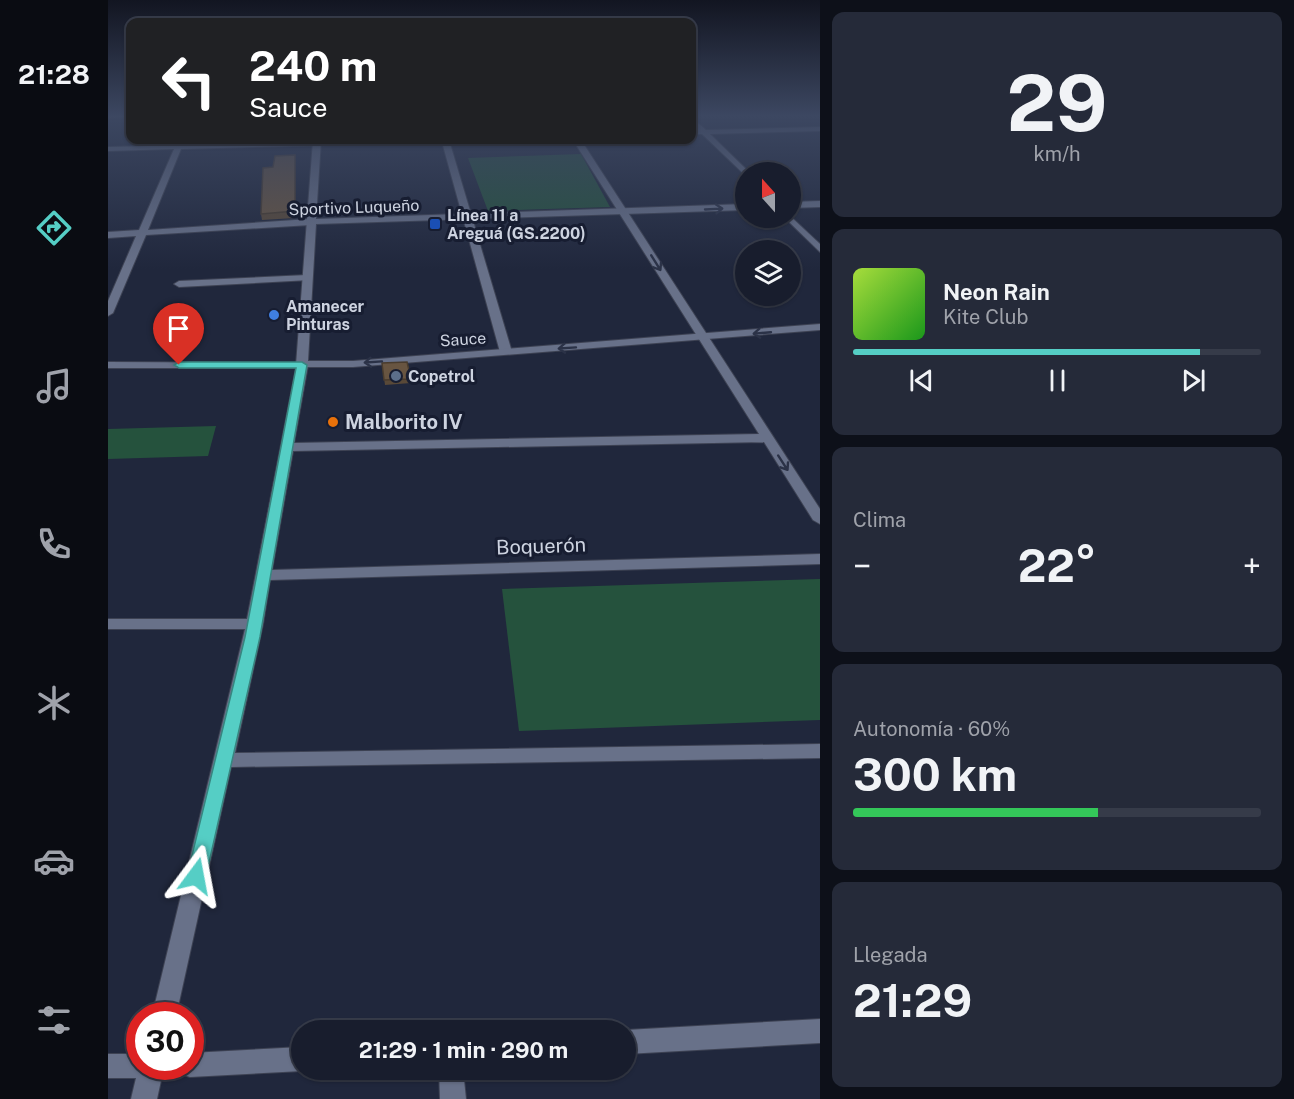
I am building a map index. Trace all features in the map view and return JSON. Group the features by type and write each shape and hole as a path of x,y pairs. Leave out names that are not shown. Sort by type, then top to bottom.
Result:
{"street":[{"path":"108,314 170,166"},
{"path":"167,1002 255,624 288,447 302,365 315,166"},
{"path":"451,166 506,352"},
{"path":"594,166 820,519"},
{"path":"801,205 820,204"},
{"name":"Sportivo Luqueño","path":"108,235 310,222 735,208"},
{"path":"799,228 820,249"},
{"path":"179,284 307,278"},
{"name":"Sauce","path":"108,365 302,365 703,338 820,327"},
{"path":"288,447 767,438"},
{"name":"Boquerón","path":"264,575 820,559"},
{"path":"108,624 255,624"},
{"path":"224,760 820,751"},
{"path":"636,1041 820,1031"},
{"path":"204,1064 291,1060"},
{"path":"108,1066 126,1066"},
{"path":"144,1099 149,1080"},
{"path":"452,1080 453,1099"}],"green space":[{"path":"471,166 588,166 610,207 488,211"},
{"path":"216,426 208,456 108,459 108,429"},
{"path":"820,579 820,720 519,731 502,589"}],"building":[{"path":"295,166 295,211 261,214 263,168"},
{"name":"Copetrol","path":"407,362 411,379 384,380 382,363"}],"place":[{"name":"Línea 11 a Areguá (GS.2200)","path":"435,224"},
{"name":"Amanecer Pinturas","path":"274,315"},
{"name":"Copetrol","path":"396,376"},
{"name":"Malborito IV","path":"333,422"}],"route":[{"path":"179,365 302,365 252,637 196,876"}]}
